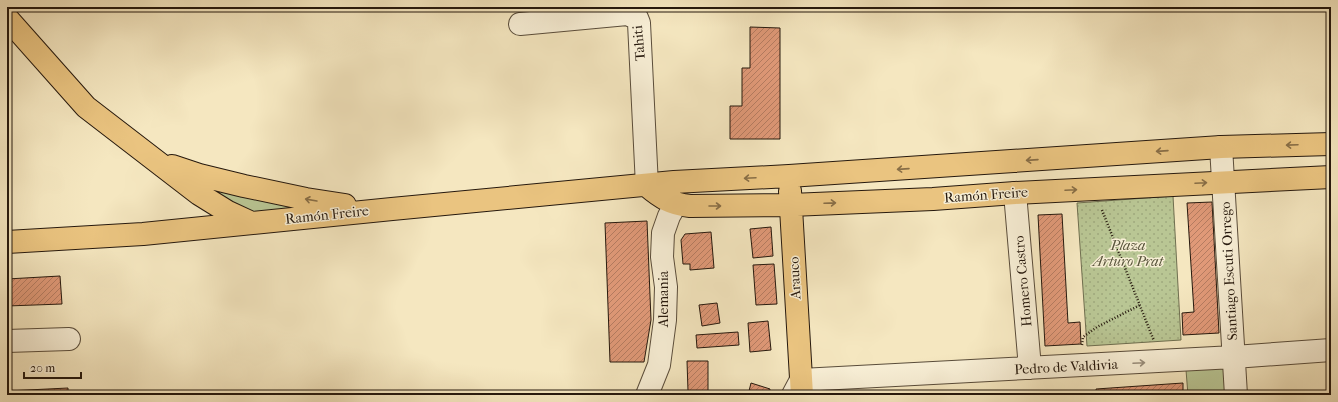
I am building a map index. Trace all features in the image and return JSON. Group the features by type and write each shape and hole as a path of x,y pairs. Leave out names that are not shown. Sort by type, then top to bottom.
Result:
{"main road":[{"path":"7,18 86,107 199,194 228,212 252,223"},
{"name":"Ramón Freire","path":"7,242 143,234 706,180 1221,148 1331,144"},
{"path":"151,158 199,175 244,186 335,204 392,209"},
{"name":"Arauco","path":"789,176 799,390"},
{"name":"Ramón Freire","path":"647,186 658,196 676,204 690,206 791,205 933,199 1015,193 1331,177"},
{"path":"676,204 686,192 706,180"},
{"path":"191,229 199,206 199,194"}],"street":[{"name":"Tahiti","path":"520,24 627,14 637,18 640,23 647,186"},
{"name":"Santiago Escuti Orrego","path":"1221,148 1236,395"},
{"name":"Homero Castro","path":"1015,193 1030,368"},
{"name":"Alemania","path":"647,395 659,365 665,320 666,287 662,257 663,234 669,216 676,204"},
{"path":"7,341 68,339"},
{"name":"Pedro de Valdivia","path":"799,390 1030,368 1331,350"}],"path":[{"path":"1094,189 1163,361"},
{"path":"1083,366 1081,347 1083,337 1097,327 1140,305"}],"green space":[{"path":"200,183 308,211 249,215"},
{"name":"Plaza Arturo Prat","path":"1173,196 1181,340 1087,346 1077,203"},
{"path":"1224,367 1226,395 1188,395 1186,370"}],"building":[{"path":"750,27 780,28 780,139 730,139 730,106 742,106 742,68 750,68"},
{"path":"1212,202 1219,333 1183,335 1182,313 1194,312 1187,203"},
{"path":"1062,214 1068,323 1080,322 1081,344 1045,346 1038,215"},
{"path":"647,221 651,320 644,362 610,362 605,223"},
{"path":"771,227 773,256 753,258 750,229"},
{"path":"711,232 714,268 690,270 690,264 683,264 681,240 685,234"},
{"path":"774,264 777,304 756,305 753,265"},
{"path":"60,276 62,304 7,306 7,279"},
{"path":"717,303 720,323 702,326 699,305"},
{"path":"768,321 771,350 750,352 748,323"},
{"path":"738,332 739,345 697,348 696,335"},
{"path":"687,361 708,361 708,391 688,391"},
{"path":"751,383 770,389 769,395 748,395"},
{"path":"1183,383 1183,395 1097,395 1096,389"},
{"path":"68,388 68,395 7,395 7,391"}]}
